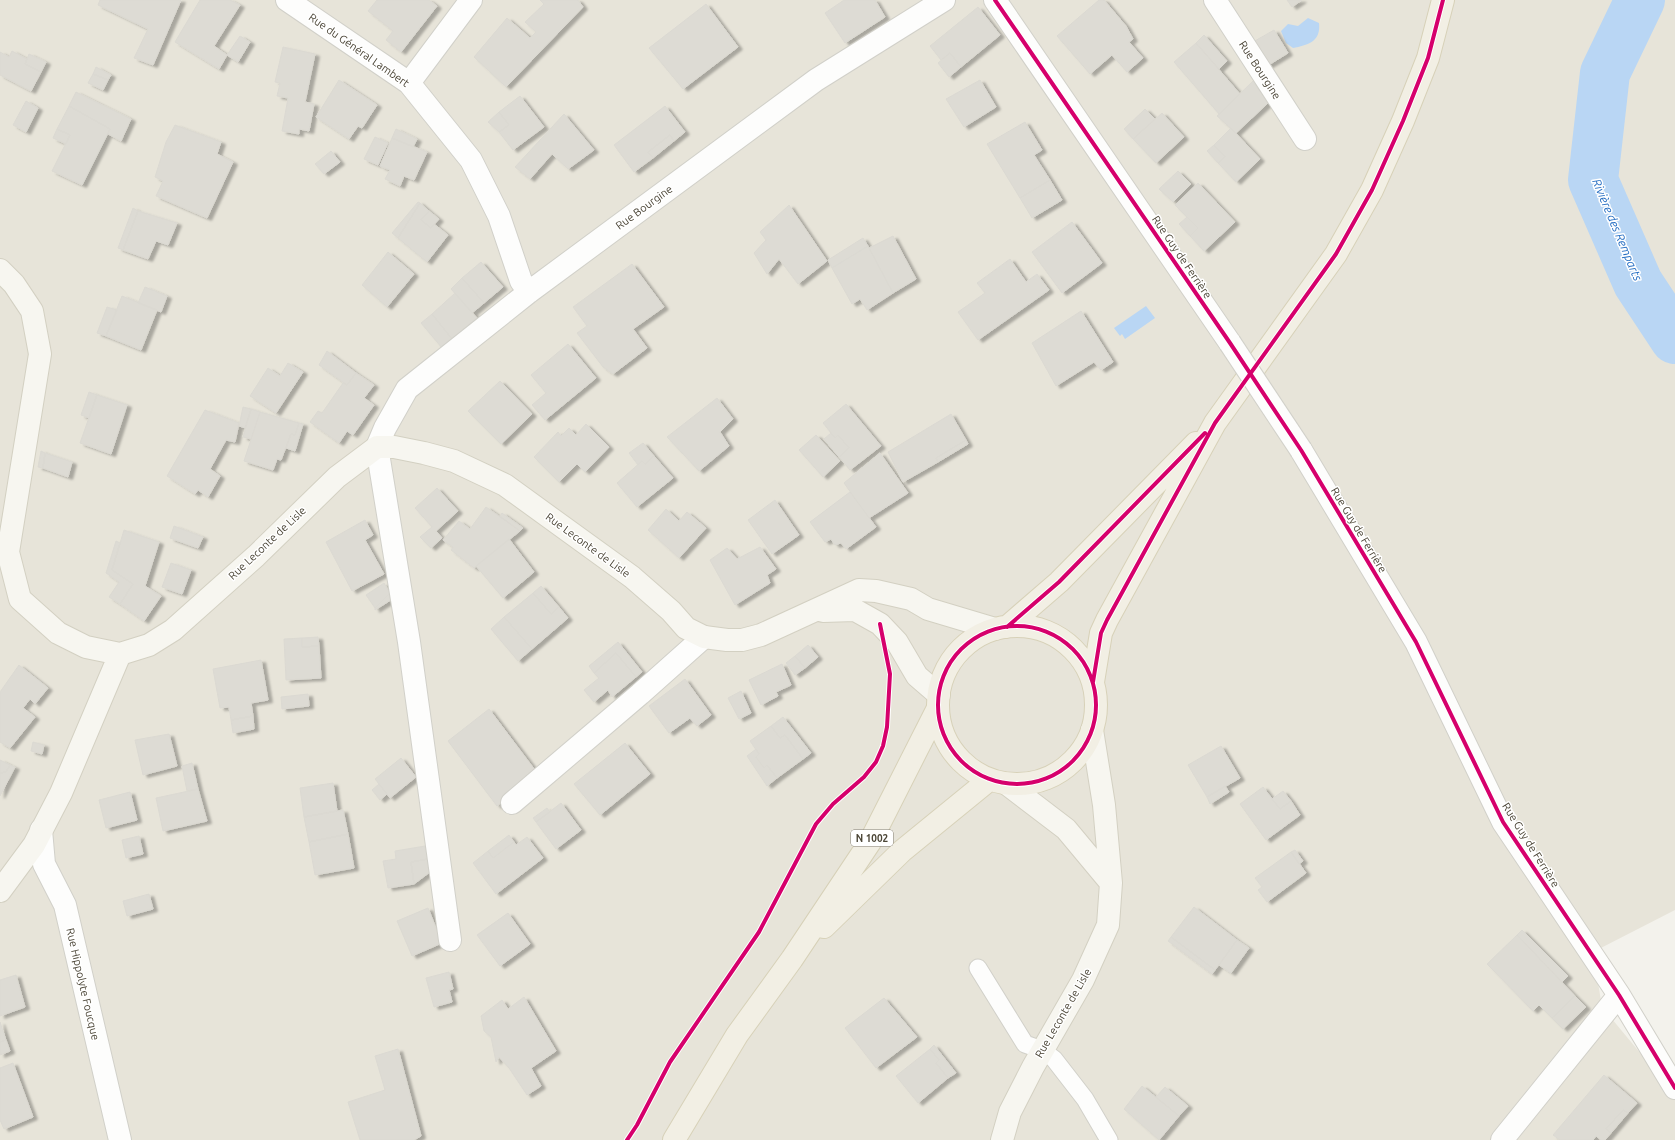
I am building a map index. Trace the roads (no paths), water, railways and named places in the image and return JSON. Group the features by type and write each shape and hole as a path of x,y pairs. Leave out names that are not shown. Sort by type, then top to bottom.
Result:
{"main road":[{"path":"1093,682 1101,633 1107,620 1215,423 1336,254 1372,190 1404,121 1428,58 1443,0"},
{"name":"Rue Leconte de Lisle","path":"0,270 14,284 32,311 40,354 8,552 20,599 58,633 86,647 120,654 149,645 173,630 256,556 337,477 377,447 394,447 454,461 505,485 632,577 671,611 686,628 704,636 728,640 742,640 760,635 859,590 876,591 911,599 928,609 1001,628"},
{"path":"1001,628 1060,582 1215,423"},
{"name":"Rue Leconte de Lisle","path":"814,611 855,610 880,624 897,642 916,676 938,702"},
{"path":"998,782 1021,784 1034,783 1059,772 1079,754 1087,743 1092,730 1096,714 1096,698 1093,682 1087,668 1078,655 1067,644 1054,635 1039,629 1023,626 1001,628 981,635 968,643 948,666 942,680 938,702 940,722 951,749 962,762 974,772 998,782 1066,829 1111,883"},
{"path":"0,891 34,844 61,793 120,654"},
{"name":"N 1002","path":"674,1140 737,1035 792,959 870,842 938,702"},
{"name":"Rue Leconte de Lisle","path":"1002,1140 1010,1112 1042,1050 1083,980 1108,925 1111,883 1104,806 1092,730"},
{"name":"N 1002","path":"792,959 902,851 998,782"}],"street":[{"name":"Rue du Général Lambert","path":"287,0 409,83 471,160 499,216 521,281 529,292"},
{"path":"409,83 471,0"},
{"name":"Rue Bourgine","path":"377,447 385,428 407,389 529,292 816,80 944,0"},
{"name":"Rue Guy de Ferrière","path":"995,0 1230,343 1301,450 1416,642 1503,822 1618,995 1675,1088"},
{"name":"Rue Bourgine","path":"1215,0 1305,139"},
{"path":"377,447 409,642 450,940"},
{"path":"512,803 640,694 704,636"},
{"name":"Rue Hippolyte Foucque","path":"41,830 44,864 65,905 120,1140"},
{"path":"1502,1140 1618,995"}],"lane":[{"path":"978,968 1025,1044 1042,1050 1054,1059 1086,1099 1109,1140"}],"water":[{"path":"1308,18 1319,23 1316,38 1309,44 1293,48 1286,43 1281,31 1288,24 1298,26"},
{"path":"1146,306 1155,318 1125,339 1122,334 1120,336 1114,328"}],"waterway":[{"name":"Rivière des Remparts","path":"1640,0 1605,73 1593,180 1638,283 1675,339"}]}
